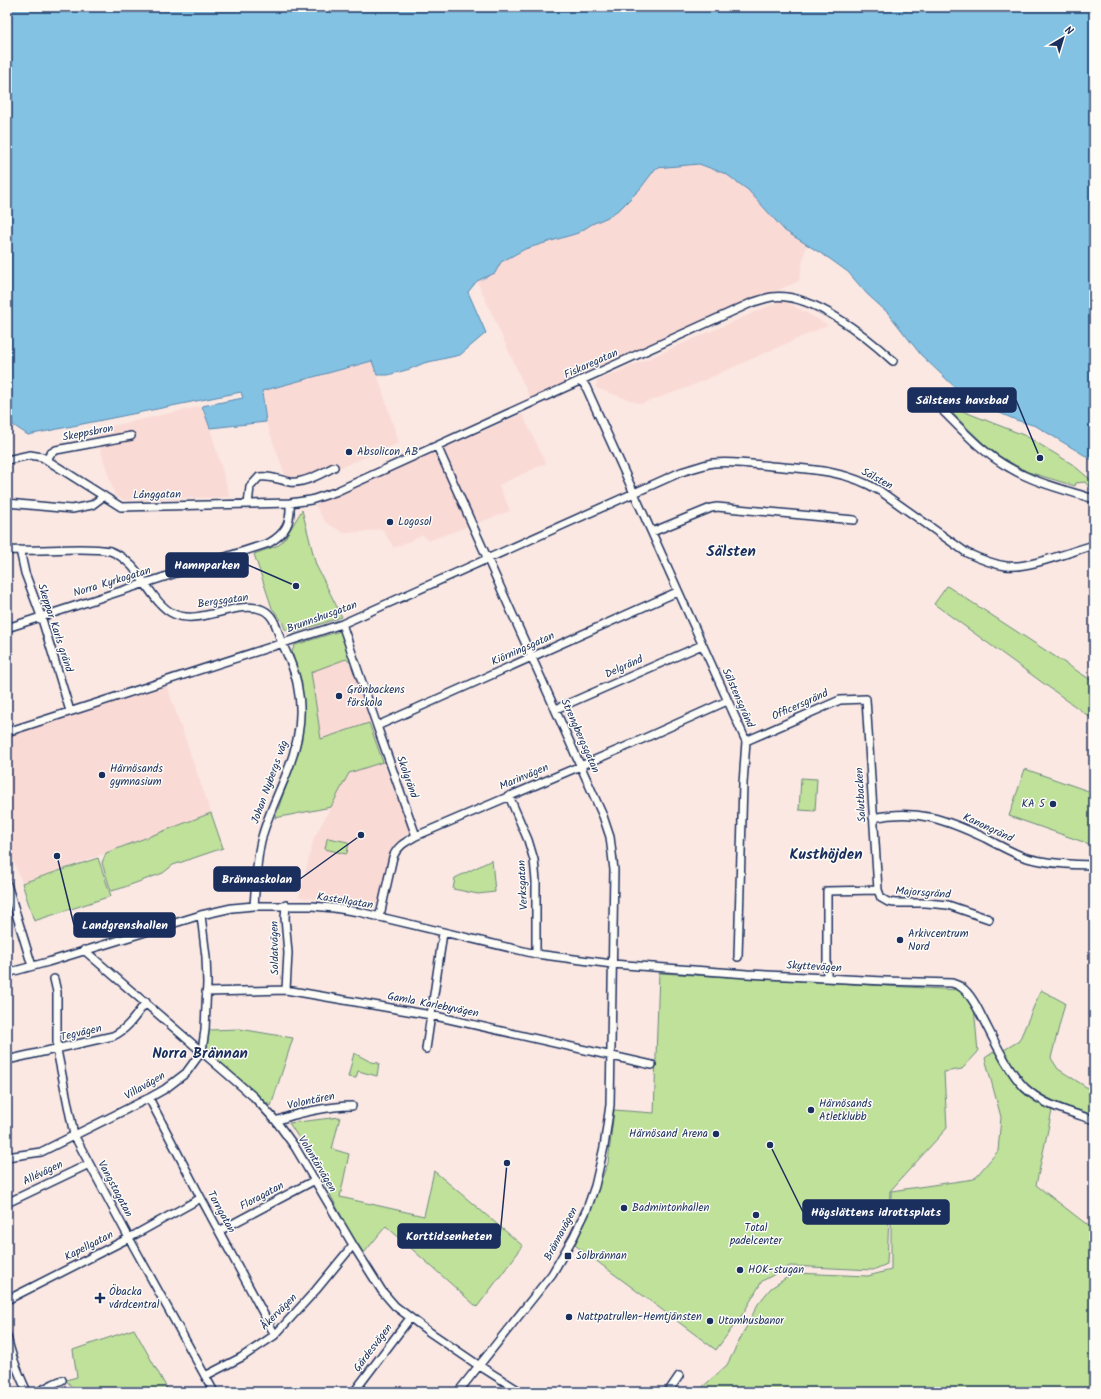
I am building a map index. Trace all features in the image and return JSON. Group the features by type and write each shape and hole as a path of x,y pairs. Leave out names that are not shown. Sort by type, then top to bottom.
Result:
{"street":[{"name":"Fiskaregatan","path":"290,503 320,498 751,303 772,297 794,299 810,304 842,322 871,341 893,361"},
{"name":"Sälstensgränd","path":"581,380 589,394 652,532 677,592 746,741 743,784 738,957"},
{"path":"944,412 990,456 1009,468 1051,485 1094,499"},
{"name":"Skeppsbron","path":"47,459 51,453 56,450 131,436"},
{"name":"Strengbergsgatan","path":"437,446 533,656 603,816 610,837 613,854 614,894 611,1056"},
{"path":"7,460 36,455 47,459"},
{"name":"Långgatan","path":"47,459 121,506 290,503"},
{"name":"Sälsten","path":"634,494 681,472 713,463 744,463 814,470 842,474 880,491 967,553 980,560 1007,566 1025,565 1094,545"},
{"path":"248,504 250,487 259,477 270,477 296,482 302,481 334,467"},
{"name":"Brunnshusgatan","path":"7,732 342,624 634,494"},
{"path":"7,503 72,509 92,505 104,496"},
{"name":"Norra Kyrkogatan","path":"7,628 269,543 279,537 286,527 290,515 290,503"},
{"path":"652,532 711,508 717,507 854,520"},
{"name":"Bergsgatan","path":"7,550 67,549 110,552 128,561 164,607 174,614 199,617 243,608 255,608 270,615 277,627 282,643"},
{"name":"Skeppar Karls gränd","path":"20,550 25,573 41,616 70,711"},
{"name":"Kiörningsgatan","path":"378,725 677,592"},
{"name":"Skolgränd","path":"342,624 416,836"},
{"name":"Johan Nybergs väg","path":"254,906 258,852 262,836 296,746 299,726 300,707 298,689 282,643"},
{"name":"Delgränd","path":"556,709 702,645"},
{"name":"Officersgränd","path":"746,741 840,700 866,699"},
{"name":"Salutbacken","path":"866,699 878,890"},
{"name":"Marinvägen","path":"378,917 381,911 393,856 404,843 416,836 625,747 727,701"},
{"name":"Verksgatan","path":"509,796 528,840 534,860 536,881 536,954"},
{"name":"Kanongränd","path":"873,818 898,815 938,818 968,830 1025,857 1062,864 1094,865"},
{"path":"7,884 32,966"},
{"path":"827,978 827,891 878,890"},
{"name":"Majorsgränd","path":"878,890 881,898 888,902 948,905 989,919"},
{"name":"Kastellgatan","path":"7,973 48,962 201,915 232,908 286,905 334,908 536,954 612,964"},
{"name":"Soldatvägen","path":"286,905 285,918 288,953 286,990"},
{"name":"Villavägen","path":"7,1157 41,1152 149,1098 165,1089 186,1073 202,1051 205,1030 206,957 201,915"},
{"path":"426,1049 443,933"},
{"name":"Volontärvägen","path":"84,950 146,1002 254,1097 276,1121 295,1147 353,1246 382,1291 395,1306 479,1366 521,1392"},
{"name":"Skyttevägen","path":"612,964 677,970 952,983 961,986 976,1006 1012,1072 1024,1088 1042,1101 1054,1107 1094,1120"},
{"name":"Vangstagatan","path":"54,979 58,992 56,1050 74,1135 214,1392"},
{"name":"Gamla Karlebyvägen","path":"206,992 286,990 431,1015 652,1065"},
{"name":"Tegvägen","path":"7,1060 56,1050 121,1033 146,1002"},
{"name":"Brännavägen","path":"458,1392 552,1274 569,1246 587,1209 602,1161 607,1130 610,1105 611,1056"},
{"name":"Torngatan","path":"149,1098 200,1198 275,1335"},
{"name":"Volontären","path":"276,1121 287,1116 342,1106 352,1106"},
{"name":"Allévägen","path":"7,1203 89,1164"},
{"name":"Floragatan","path":"219,1231 315,1180"},
{"name":"Kapellgatan","path":"7,1300 129,1238 200,1198"},
{"name":"Åkervägen","path":"205,1376 242,1356 275,1335 353,1246"},
{"name":"Gärdesvägen","path":"354,1392 410,1318"},
{"path":"7,1336 9,1348 18,1372 28,1392"},
{"path":"668,1392 679,1376"},
{"path":"38,1392 62,1380"}],"shaded area":[{"path":"699,164 726,174 748,190 785,231 806,245 799,281 530,398 477,281 495,273 501,262 526,249 578,233 607,217 640,189 656,167"},
{"path":"783,300 828,325 689,387 641,404 596,388 597,381"},
{"path":"373,361 399,443 290,489 266,422 262,391"},
{"path":"202,406 230,497 125,500 115,496 94,430"},
{"path":"522,414 546,463 499,485 510,511 428,541 423,535 394,548 382,529 344,533 325,522 315,505"},
{"name":"Grönbackens förskola","path":"346,659 353,665 373,722 321,739 311,671"},
{"name":"Härnösands gymnasium","path":"165,681 211,813 22,883 7,844 7,736"},
{"path":"383,762 410,832 394,844 388,858 379,902 372,907 299,897 314,838 349,773"}],"green space":[{"path":"942,403 1026,436 1072,464 1092,481 1089,487 1085,482 1076,483 1075,486 1028,472 993,453"},
{"path":"302,510 316,565 342,617 296,632 289,632 285,629 282,621 272,608 254,554 279,545"},
{"path":"947,586 1094,682 1094,720 934,604"},
{"path":"340,631 343,633 353,665 346,659 311,672 321,739 369,723 383,762 349,773 331,807 275,818 301,742 304,714 301,683 292,651 295,645"},
{"name":"KA 5","path":"1025,769 1094,793 1094,840 1092,845 1009,816"},
{"path":"801,778 817,779 815,811 799,810"},
{"path":"211,813 223,848 173,865 163,873 111,891 102,863 106,853"},
{"path":"328,838 348,842 347,853 325,849"},
{"path":"98,858 111,896 34,921 22,883"},
{"path":"492,860 495,892 478,894 453,889 455,878"},
{"path":"659,973 959,990 974,1007 978,1052 962,1069 944,1072 947,1128 890,1191 887,1264 873,1270 790,1266 762,1281 744,1312 716,1350 575,1245 608,1163 614,1110 654,1113"},
{"path":"1041,990 1065,1003 1051,1058 1058,1069 1094,1092 1094,1115 1054,1101 1036,1091 1028,1085 1019,1074 1004,1050 1019,1041"},
{"path":"240,1029 293,1038 271,1106 241,1083 212,1054 206,1052 209,1030"},
{"path":"995,1051 1021,1091 1052,1111 1036,1185 1094,1230 1094,1392 697,1392 727,1365 758,1304 771,1288 794,1273 868,1276 891,1270 891,1191 974,1179 998,1151 1001,1117 985,1058"},
{"path":"354,1053 371,1062 379,1063 377,1076 358,1071 356,1078 348,1077"},
{"path":"340,1117 332,1149 349,1154 340,1197 424,1216 434,1171 523,1246 477,1307 386,1226 364,1253 358,1248 308,1152 289,1123"},
{"path":"134,1329 169,1392 76,1392 66,1380 77,1377 73,1350"}],"water":[{"path":"7,7 1094,7 1094,461 1036,426 1016,420 979,404 960,392 921,355 888,313 867,294 848,272 785,231 748,190 726,174 699,164 656,168 640,189 621,208 608,217 592,224 578,233 525,249 501,262 495,273 477,281 468,292 486,333 460,355 424,363 410,369 388,375 377,375 372,361 262,391 266,422 210,428 202,406 243,398 241,392 28,435 13,425 11,414 7,414"}],"place":[{"name":"Absolicon AB","path":"349,452"},
{"name":"Sälstens havsbad","path":"1040,458"},
{"name":"Logosol","path":"390,522"},
{"name":"Hamnparken","path":"296,586"},
{"name":"Grönbackens förskola","path":"339,696"},
{"name":"Härnösands gymnasium","path":"102,775"},
{"name":"KA 5","path":"1053,804"},
{"name":"Brännaskolan","path":"361,835"},
{"name":"Landgrenshallen","path":"57,856"},
{"name":"Arkivcentrum Nord","path":"900,940"},
{"name":"Härnösands Atletklubb","path":"811,1110"},
{"name":"Härnösand Arena","path":"716,1134"},
{"name":"Högslättens idrottsplats","path":"770,1145"},
{"name":"Korttidsenheten","path":"507,1163"},
{"name":"Badmintonhallen","path":"624,1208"},
{"name":"Total padelcenter","path":"756,1215"},
{"name":"Solbrännan","path":"568,1256"},
{"name":"HOK-stugan","path":"740,1270"},
{"name":"Öbacka vårdcentral","path":"100,1298"},
{"name":"Nattpatrullen-Hemtjänsten","path":"569,1317"},
{"name":"Utomhusbanor","path":"710,1321"}],"district":[{"name":"Sälsten","path":"731,552"},
{"name":"Kusthöjden","path":"826,855"},
{"name":"Norra Brännan","path":"200,1054"}]}
